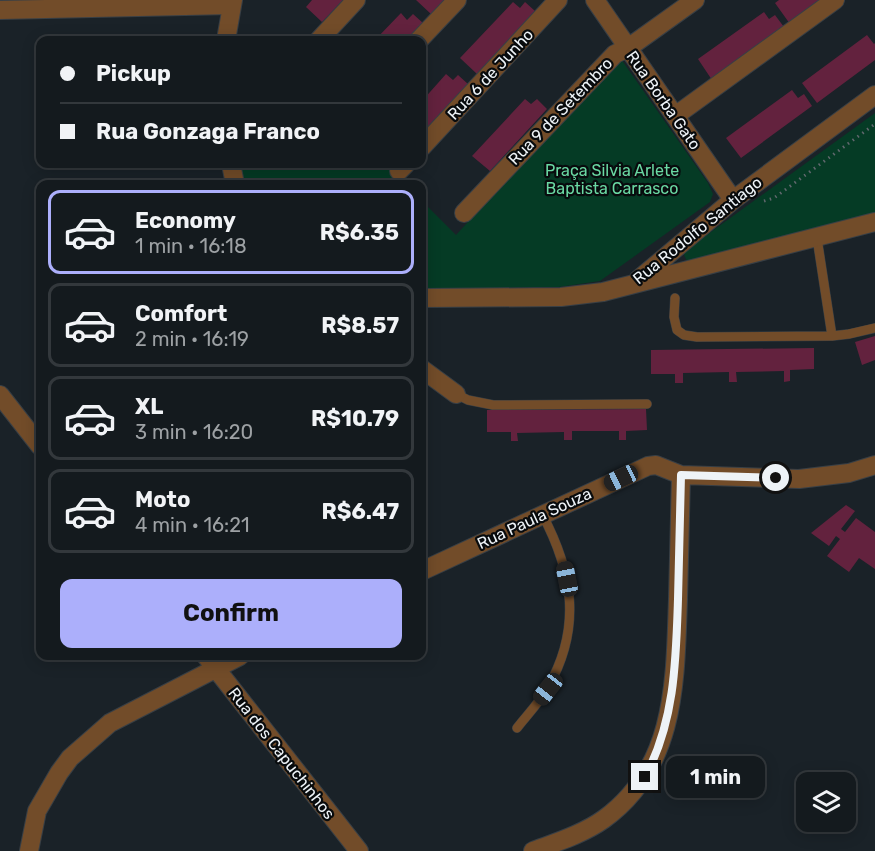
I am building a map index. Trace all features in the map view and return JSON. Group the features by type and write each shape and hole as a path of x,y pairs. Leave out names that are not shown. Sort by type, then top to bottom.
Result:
{"street":[{"path":"323,36 356,0"},
{"path":"423,36 457,0"},
{"name":"Rua 6 de Junho","path":"426,143 558,0"},
{"name":"Rua Borba Gato","path":"595,0 733,200"},
{"name":"Rua 9 de Setembro","path":"464,213 615,54 628,48 695,0"},
{"path":"675,116 835,0"},
{"path":"0,10 232,3 227,36"},
{"name":"Rua Rodolfo Santiago","path":"426,298 561,297 603,292 634,283 733,200 875,95"},
{"path":"634,283 875,222"},
{"path":"426,372 456,394"},
{"path":"0,395 36,437"},
{"name":"Rua Paula Souza","path":"426,569 648,466 656,465 681,475 799,479 849,473 875,465"},
{"path":"533,851 579,832 605,818 645,777 656,757 666,729 673,694 681,475"},
{"path":"29,851 37,811 70,758 110,723 210,661"},
{"name":"Rua dos Capuchinhos","path":"210,661 359,851"}],"lane":[{"path":"817,238 832,336"},
{"path":"675,298 676,327 680,333 687,336 832,336 875,328"},
{"path":"456,394 468,400 493,405 647,404"},
{"path":"517,728 548,689 567,638 570,594 564,564 554,536 542,514"}],"path":[{"path":"733,200 756,203 774,198 875,124"}],"green space":[{"name":"Praça Silvia Arlete Baptista Carrasco","path":"618,58 621,59 708,183 713,194 710,202 600,281 559,287 426,289 426,205 456,235"},
{"path":"875,113 875,215 692,262 687,261 684,255 686,250"},
{"path":"241,168 387,168 400,180 243,180"}],"building":[{"path":"312,0 343,0 322,22 306,7"},
{"path":"416,0 444,0 431,14"},
{"path":"779,0 822,0 790,24 775,3"},
{"path":"513,2 520,8 525,2 535,11 477,74 460,58"},
{"path":"764,12 769,19 775,15 784,27 712,80 698,59"},
{"path":"401,13 407,20 413,14 423,23 411,36 379,36"},
{"path":"867,35 875,43 875,60 817,103 802,83"},
{"path":"446,74 453,80 458,75 468,84 426,130 426,96"},
{"path":"792,90 798,98 804,94 812,106 741,158 726,138"},
{"path":"525,99 531,104 537,99 547,109 490,171 472,156"},
{"path":"875,336 875,360 862,365 855,342"},
{"path":"814,348 814,369 790,370 790,381 784,382 784,371 736,372 737,382 729,382 729,372 683,373 683,383 675,383 675,374 651,374 651,350"},
{"path":"646,409 647,430 626,431 626,440 619,440 619,431 572,431 572,440 564,440 564,432 517,433 518,441 511,441 511,432 487,432 487,410"},
{"path":"846,505 855,511 841,529 845,532 856,518 875,532 875,569 859,558 849,572 827,556 840,539 836,536 829,546 811,533"}],"route":[{"path":"645,777 656,757 666,729 673,694 681,475 776,478"}]}
